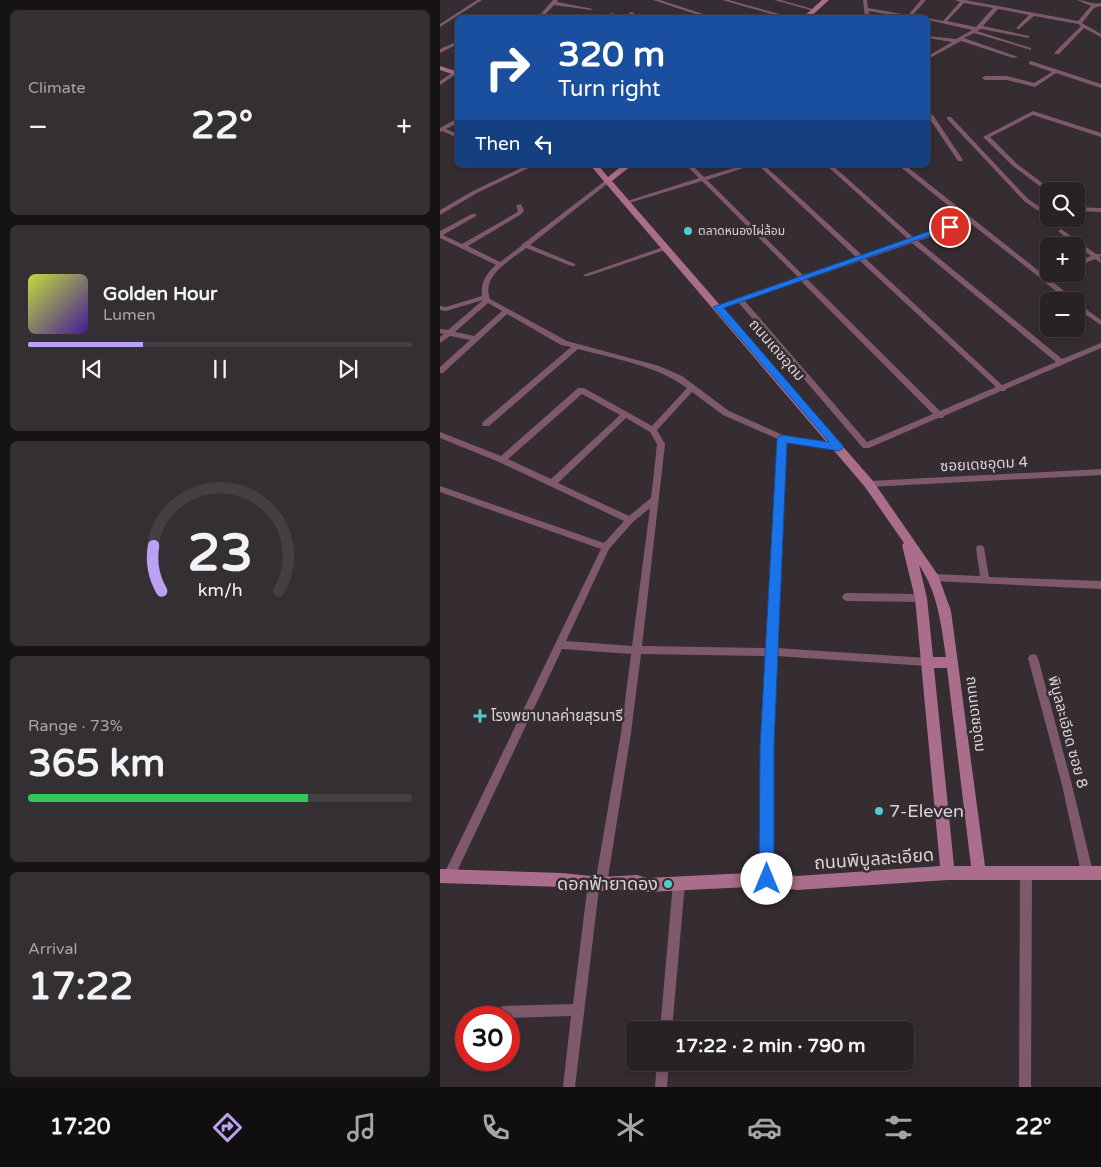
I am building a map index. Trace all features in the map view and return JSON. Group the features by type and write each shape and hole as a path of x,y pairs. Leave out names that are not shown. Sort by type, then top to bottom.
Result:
{"main road":[{"path":"808,15 826,0"},
{"path":"440,68 455,74"},
{"name":"ถนนเดชอุดม","path":"596,167 839,447 869,484 934,578 945,611 953,663 979,872"},
{"path":"608,181 626,167"},
{"name":"ถนนเดชอุดม","path":"907,541 921,598 948,873"},
{"path":"927,662 953,663"},
{"name":"ถนนพิบูลละเอียด","path":"444,876 597,884 767,879 797,883 948,873 1094,872"}],"street":[{"path":"457,15 480,0"},
{"path":"655,0 704,15"},
{"path":"724,0 781,15"},
{"path":"776,0 814,10"},
{"path":"865,0 866,15"},
{"path":"910,15 924,0"},
{"path":"930,57 977,29 1005,0"},
{"path":"1079,0 1094,6 1101,4"},
{"path":"944,22 964,1 1081,24 1101,36"},
{"path":"542,15 555,2 591,9"},
{"path":"1058,53 1094,6"},
{"path":"865,8 904,15"},
{"path":"690,15 694,12"},
{"path":"629,15 633,13"},
{"path":"1019,28 1032,15"},
{"path":"440,26 455,16"},
{"path":"930,19 1027,37"},
{"path":"977,29 1029,48"},
{"path":"1090,29 1101,30"},
{"path":"930,37 960,40 1015,57"},
{"path":"440,51 455,44"},
{"path":"1031,63 1101,86"},
{"path":"985,78 1007,78 1035,85 1056,71"},
{"path":"440,83 455,75"},
{"path":"1040,184 1015,165 986,137 1033,113 1101,134"},
{"path":"930,116 960,160"},
{"path":"949,118 1026,200 1040,208"},
{"path":"441,130 455,122"},
{"path":"441,130 455,135"},
{"path":"440,213 475,192 528,167"},
{"path":"691,167 940,416"},
{"path":"627,202 743,167"},
{"path":"763,167 1002,389"},
{"path":"831,167 913,240 1060,362"},
{"path":"903,167 1040,276"},
{"path":"608,181 500,264 487,279 484,289 486,298 564,343 656,368 679,378 726,413 782,438 839,447"},
{"path":"462,247 518,214 521,211 519,205"},
{"path":"1085,209 1101,210"},
{"path":"440,235 474,215"},
{"path":"718,307 969,221"},
{"path":"1061,231 1099,258"},
{"path":"440,235 500,264"},
{"path":"524,245 574,265"},
{"path":"586,275 666,248"},
{"path":"1085,262 1099,258"},
{"path":"1047,282 1060,292"},
{"path":"440,308 446,309 486,298"},
{"path":"440,341 486,298"},
{"path":"739,299 866,446 940,416 1101,345"},
{"path":"440,371 506,311"},
{"path":"1085,311 1101,323"},
{"path":"440,330 475,339"},
{"path":"486,424 577,346"},
{"path":"653,430 690,388"},
{"path":"502,460 581,390 653,430 661,444 626,733 597,884 569,1087"},
{"path":"552,483 626,414"},
{"path":"440,435 502,460 630,520"},
{"path":"767,879 767,746 782,438"},
{"name":"ซอยเดชอุดม 4","path":"869,484 1101,472"},
{"path":"440,489 606,547"},
{"path":"444,876 560,645 606,547 630,520 655,499"},
{"path":"980,548 985,580"},
{"path":"934,578 1101,584"},
{"path":"847,597 921,598"},
{"path":"560,645 636,650 771,652 927,662"},
{"name":"พิบูลละเอียด ซอย 8","path":"1033,658 1094,872"},
{"path":"1025,1087 1026,872"},
{"path":"667,1021 679,883"},
{"path":"520,1012 579,1010"},
{"path":"661,1087 663,1071"}],"place":[{"name":"ตลาดหนองไผ่ล้อม","path":"688,231"},
{"name":"โรงพยาบาลค่ายสุรนารี","path":"480,716"},
{"name":"7-Eleven","path":"879,811"},
{"name":"ดอกฟ้ายาดอง","path":"668,884"}],"route":[{"path":"767,879 767,746 782,438 839,447 718,307 950,227"}]}
